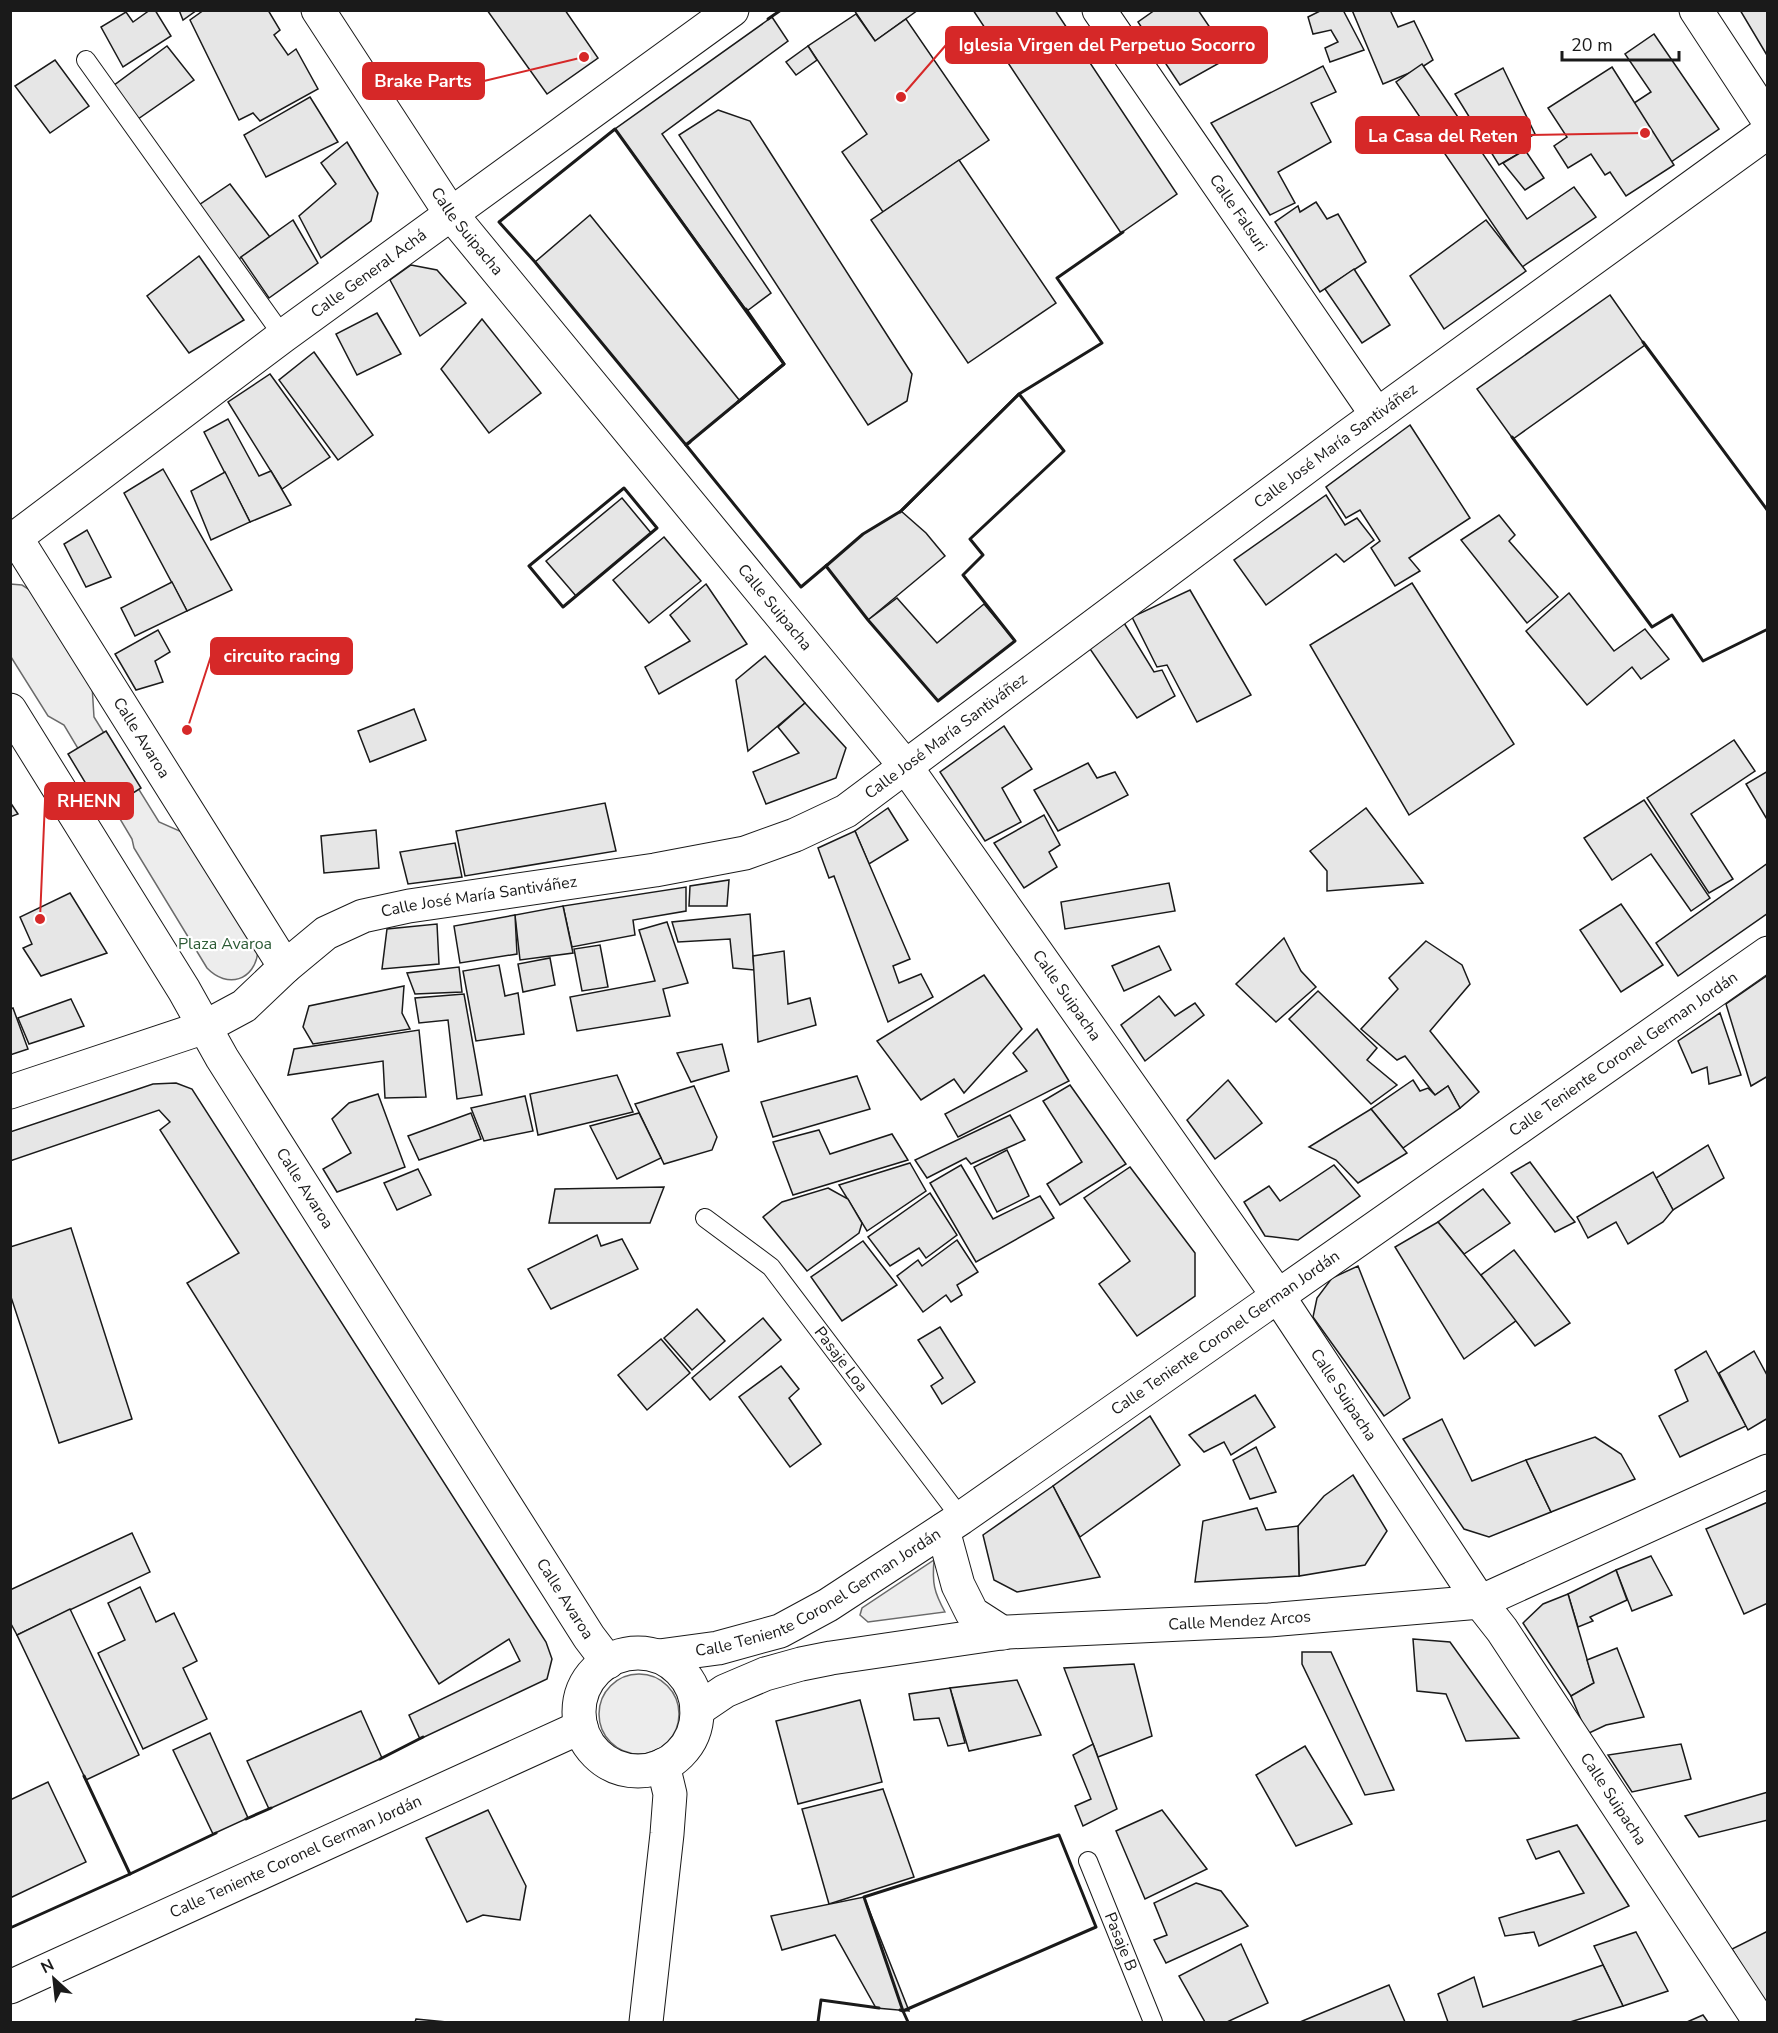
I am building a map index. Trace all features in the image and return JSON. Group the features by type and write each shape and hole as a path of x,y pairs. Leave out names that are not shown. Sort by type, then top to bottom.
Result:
{"street":[{"name":"Calle Suipacha","path":"318,10 451,214 906,767 1278,1296 1480,1602 1502,1630 1760,2022"},
{"name":"Calle General Achá","path":"13,540 283,336 732,10"},
{"name":"Calle Falsuri","path":"1099,10 1377,414"},
{"path":"1696,10 1767,120"},
{"name":"Calle José María Santiváñez","path":"10,1092 205,1027 244,1006 285,967 326,933 363,916 409,906 655,870 745,853 795,835 846,811 1377,414 1767,132"},
{"name":"Calle Avaroa","path":"13,540 285,967"},
{"name":"Calle Avaroa","path":"10,710 184,990 228,1068 608,1662"},
{"name":"Calle Teniente Coronel German Jordán","path":"658,1656 729,1646 780,1631 828,1605 952,1524 1767,954"},
{"name":"Calle Mendez Arcos","path":"698,1710 725,1691 765,1674 801,1664 1003,1633 1269,1620 1480,1602 1767,1471"},
{"path":"952,1524 958,1585 972,1613 1003,1633"},
{"path":"642,1653 658,1656 674,1665 686,1677 694,1692 698,1710 696,1726 689,1743 678,1756 663,1765 647,1771 629,1771 613,1766 593,1750 581,1727 579,1707 584,1689 595,1673 608,1662 624,1655 642,1653"},
{"name":"Calle Teniente Coronel German Jordán","path":"10,1987 581,1727"},
{"path":"646,2022 670,1794 663,1765"}],"lane":[{"path":"86,60 283,336"},
{"name":"Pasaje Loa","path":"705,1218 771,1267 952,1524"},
{"name":"Pasaje B","path":"1088,1861 1153,2022"}],"green space":[{"name":"Plaza Avaroa","path":"10,584 22,585 30,590 92,685 94,717 159,822 191,836 258,951 252,969 246,975 231,980 215,975 207,968 134,848 132,839 64,725 48,716 11,657"},
{"path":"934,1560 935,1587 945,1612 868,1622 860,1615 862,1608"},
{"path":"639,1674 654,1677 667,1686 676,1699 679,1714 676,1729 667,1742 654,1751 639,1754 624,1751 611,1742 602,1729 599,1714 602,1699 611,1686 624,1677"}],"building":[{"path":"150,10 155,10 171,36 123,67 101,27 126,12 133,22"},
{"path":"179,10 197,10 183,20"},
{"path":"204,10 268,10 280,30 274,35 288,55 296,49 318,89 260,121 253,113 239,120 190,20"},
{"path":"487,10 565,10 598,58 547,94"},
{"path":"854,10 918,10 875,41"},
{"path":"973,10 1055,10 1177,194 1121,233"},
{"path":"1155,10 1198,10 1230,57 1180,85 1138,22"},
{"path":"1322,10 1343,10 1364,50 1330,62 1325,48 1338,42 1331,30 1313,34 1308,17"},
{"path":"1352,10 1390,10 1398,27 1414,21 1433,60 1419,69 1383,84"},
{"path":"1740,10 1768,10 1768,57"},
{"path":"856,14 875,41 906,19 989,140 883,212 842,152 867,134 808,46"},
{"path":"772,17 788,41 662,134 771,293 747,311 615,129"},
{"path":"1654,34 1719,129 1671,162 1631,105 1651,92 1625,54"},
{"path":"167,46 194,80 138,119 113,86"},
{"path":"808,46 817,60 796,75 786,62"},
{"path":"55,60 89,106 50,133 15,86"},
{"path":"1422,64 1527,219 1574,187 1596,217 1522,267 1396,82"},
{"path":"1323,66 1336,92 1311,103 1331,142 1278,172 1295,203 1270,215 1211,123"},
{"path":"1612,67 1674,165 1626,196 1610,172 1605,175 1591,154 1568,168 1554,146 1567,137 1548,108"},
{"path":"1503,68 1535,134 1521,142 1525,150 1499,165 1455,94"},
{"path":"310,97 338,142 266,177 244,135"},
{"path":"718,110 750,121 912,374 907,401 868,425 679,135"},
{"path":"347,142 378,193 371,221 321,258 299,216 336,184 321,163"},
{"path":"1525,150 1544,178 1525,190 1503,163"},
{"path":"959,160 1056,303 968,363 871,220"},
{"path":"230,184 270,237 236,261 196,207"},
{"path":"1316,202 1327,219 1338,214 1366,262 1320,292 1275,222 1298,206 1300,212"},
{"path":"590,215 740,401 686,445 535,262"},
{"path":"293,220 318,263 269,298 241,257"},
{"path":"1486,220 1526,271 1444,329 1410,276"},
{"path":"199,256 244,320 189,353 147,296"},
{"path":"411,265 437,270 466,303 420,336 390,280"},
{"path":"1354,269 1390,325 1362,343 1325,289"},
{"path":"1610,295 1645,345 1513,439 1477,389"},
{"path":"377,313 401,354 357,375 336,334"},
{"path":"482,319 541,393 489,433 441,369"},
{"path":"314,352 373,435 338,460 279,380"},
{"path":"270,374 330,457 282,489 228,402"},
{"path":"228,419 259,476 271,471 291,505 250,522 204,432"},
{"path":"1410,425 1470,518 1409,558 1420,571 1395,586 1371,548 1380,541 1360,510 1346,518 1326,487"},
{"path":"163,469 232,590 187,611 124,493"},
{"path":"225,472 250,522 211,540 191,491"},
{"path":"1326,495 1345,525 1357,518 1374,540 1344,562 1336,554 1266,605 1234,560"},
{"path":"622,498 651,533 576,596 546,561"},
{"path":"901,511 926,533 945,556 868,620 826,566 863,534"},
{"path":"1499,515 1515,535 1509,541 1558,597 1527,623 1461,540"},
{"path":"87,530 111,577 86,587 64,544"},
{"path":"664,537 701,581 649,623 613,580"},
{"path":"172,582 187,611 135,636 121,608"},
{"path":"1412,583 1514,744 1409,815 1310,645"},
{"path":"706,584 747,644 659,694 645,667 690,641 670,615"},
{"path":"1190,590 1251,695 1197,722 1167,665 1157,667 1132,617"},
{"path":"1569,593 1614,651 1645,629 1669,659 1641,679 1632,667 1587,705 1526,631"},
{"path":"897,598 937,643 984,604 1015,641 938,701 868,620"},
{"path":"1121,618 1154,672 1162,670 1175,696 1137,718 1086,643"},
{"path":"158,630 170,652 155,661 163,682 136,690 115,654"},
{"path":"765,656 805,703 748,751 736,680"},
{"path":"805,703 846,748 836,778 766,804 753,772 799,753 778,727"},
{"path":"414,709 426,740 370,762 358,731"},
{"path":"1004,726 1032,769 1002,788 1021,822 985,841 940,772"},
{"path":"106,731 141,788 103,812 68,754"},
{"path":"1734,740 1755,771 1691,814 1733,879 1709,893 1647,798"},
{"path":"1088,763 1097,778 1115,772 1128,795 1058,831 1034,790"},
{"path":"1768,771 1768,821 1746,784"},
{"path":"1644,800 1710,898 1691,911 1651,854 1612,880 1584,838"},
{"path":"10,802 18,814 10,817"},
{"path":"605,803 616,851 465,876 456,831"},
{"path":"888,808 908,840 869,864 855,831"},
{"path":"1366,808 1423,883 1327,891 1327,871 1310,851"},
{"path":"1044,815 1060,845 1049,852 1057,867 1024,888 994,843"},
{"path":"376,830 379,868 324,873 321,836"},
{"path":"855,831 910,959 893,966 899,983 921,974 933,997 888,1022 834,876 829,878 818,848"},
{"path":"455,843 462,877 408,884 400,852"},
{"path":"1768,863 1768,913 1678,976 1656,943"},
{"path":"729,880 727,906 689,906 690,886"},
{"path":"1169,883 1175,911 1065,929 1061,902"},
{"path":"686,887 686,911 633,920 635,935 572,947 563,906"},
{"path":"70,893 107,953 41,976 23,948 32,944 20,917"},
{"path":"1621,904 1663,965 1621,992 1580,930"},
{"path":"563,906 573,953 520,960 515,915"},
{"path":"750,914 754,970 733,968 730,939 678,942 672,922"},
{"path":"515,915 517,954 460,963 454,926"},
{"path":"667,922 688,983 663,989 670,1016 577,1031 570,997 655,981 639,930"},
{"path":"437,924 439,964 382,969 387,929"},
{"path":"1284,938 1301,971 1316,987 1276,1022 1236,984"},
{"path":"1426,941 1462,965 1470,984 1430,1031 1479,1092 1460,1108 1448,1086 1435,1095 1405,1056 1397,1060 1361,1029 1398,989 1389,978"},
{"path":"600,945 608,987 582,991 574,949"},
{"path":"1159,946 1171,970 1124,991 1112,966"},
{"path":"784,951 788,1004 810,998 816,1025 758,1042 753,956"},
{"path":"550,958 555,985 523,992 518,964"},
{"path":"499,965 505,996 518,993 524,1034 476,1041 463,971"},
{"path":"459,967 462,992 415,994 407,973"},
{"path":"984,975 1022,1029 964,1093 954,1079 921,1100 877,1041"},
{"path":"1768,975 1768,1076 1751,1086 1726,1004"},
{"path":"404,986 402,1013 410,1029 313,1044 303,1027 309,1006"},
{"path":"1318,991 1377,1048 1367,1060 1397,1085 1371,1104 1289,1019"},
{"path":"464,994 482,1095 457,1099 448,1020 419,1023 415,998"},
{"path":"1159,996 1175,1016 1195,1003 1204,1015 1145,1061 1121,1025"},
{"path":"71,999 84,1026 29,1044 18,1018"},
{"path":"13,1008 28,1049 10,1055 10,1009"},
{"path":"1720,1013 1741,1075 1709,1084 1707,1067 1692,1073 1678,1041"},
{"path":"1037,1029 1069,1081 958,1137 945,1114 1027,1071 1013,1053"},
{"path":"419,1030 426,1097 385,1098 383,1061 288,1075 294,1049"},
{"path":"722,1044 729,1071 691,1082 677,1053"},
{"path":"617,1075 633,1112 538,1135 530,1094"},
{"path":"857,1076 870,1109 773,1137 761,1102"},
{"path":"1228,1080 1262,1123 1215,1159 1187,1120"},
{"path":"1413,1080 1420,1091 1428,1088 1435,1095 1448,1086 1460,1108 1403,1148 1371,1109"},
{"path":"176,1083 192,1089 546,1642 552,1659 547,1679 420,1739 409,1715 520,1661 509,1639 439,1684 187,1283 239,1253 160,1130 170,1122 159,1110 10,1161 10,1132 153,1084"},
{"path":"1070,1085 1126,1164 1060,1205 1047,1184 1082,1162 1043,1101"},
{"path":"694,1086 717,1137 712,1150 664,1164 635,1104"},
{"path":"378,1094 405,1167 337,1192 323,1169 351,1153 332,1119 349,1103"},
{"path":"525,1096 533,1131 484,1141 471,1108"},
{"path":"1371,1109 1407,1153 1358,1183 1336,1160 1309,1147"},
{"path":"471,1113 481,1139 419,1160 408,1136"},
{"path":"639,1113 661,1158 617,1179 590,1126"},
{"path":"1010,1115 1025,1140 971,1164 966,1158 927,1178 915,1160"},
{"path":"819,1130 830,1154 892,1134 908,1160 793,1195 773,1142"},
{"path":"1708,1145 1724,1178 1673,1210 1656,1178"},
{"path":"1007,1150 1029,1196 997,1212 974,1167"},
{"path":"1530,1162 1575,1222 1555,1232 1511,1173"},
{"path":"910,1163 926,1191 867,1231 839,1185"},
{"path":"961,1165 993,1219 1040,1196 1054,1218 976,1262 930,1183"},
{"path":"1334,1165 1360,1196 1298,1240 1265,1236 1244,1202 1269,1186 1280,1201"},
{"path":"1130,1167 1195,1253 1195,1296 1137,1336 1099,1284 1130,1261 1084,1198"},
{"path":"418,1169 431,1195 397,1210 384,1183"},
{"path":"1653,1172 1673,1210 1663,1222 1628,1244 1616,1222 1588,1238 1577,1217"},
{"path":"664,1187 650,1223 549,1223 555,1189"},
{"path":"828,1188 848,1199 862,1223 859,1233 807,1271 763,1217 782,1202"},
{"path":"1483,1189 1510,1223 1464,1254 1438,1222"},
{"path":"930,1193 957,1235 926,1258 919,1248 890,1266 868,1237"},
{"path":"1438,1222 1517,1320 1464,1359 1395,1247"},
{"path":"71,1228 132,1419 59,1443 10,1294 10,1247"},
{"path":"597,1235 601,1246 622,1239 638,1269 551,1309 528,1269"},
{"path":"957,1240 978,1272 957,1285 962,1295 951,1302 946,1295 923,1312 897,1276 918,1260 922,1266"},
{"path":"863,1241 897,1285 842,1321 811,1277"},
{"path":"1514,1250 1570,1323 1535,1346 1481,1275"},
{"path":"1358,1266 1410,1398 1384,1416 1313,1317 1317,1298 1332,1278"},
{"path":"697,1309 725,1341 692,1370 664,1338"},
{"path":"763,1318 781,1340 710,1400 692,1378"},
{"path":"940,1327 975,1382 942,1404 931,1386 943,1378 918,1340"},
{"path":"661,1339 690,1373 647,1410 618,1375"},
{"path":"1706,1351 1746,1426 1680,1457 1659,1416 1688,1401 1675,1370"},
{"path":"1754,1351 1768,1377 1768,1418 1748,1430 1719,1373"},
{"path":"781,1366 799,1389 789,1398 821,1444 790,1467 739,1397"},
{"path":"1255,1395 1275,1427 1231,1455 1224,1442 1204,1452 1189,1435"},
{"path":"1150,1416 1180,1465 1080,1537 1053,1486"},
{"path":"1442,1419 1472,1481 1526,1460 1551,1512 1489,1537 1464,1529 1403,1439"},
{"path":"1595,1437 1621,1454 1635,1479 1551,1512 1526,1460"},
{"path":"1256,1447 1276,1492 1250,1499 1233,1460"},
{"path":"1353,1475 1387,1531 1365,1565 1299,1576 1298,1526 1324,1496"},
{"path":"1053,1486 1100,1577 1017,1592 994,1580 983,1535"},
{"path":"1768,1502 1768,1603 1744,1614 1706,1529"},
{"path":"1257,1508 1266,1530 1298,1526 1299,1576 1195,1582 1203,1521"},
{"path":"132,1533 150,1572 17,1635 10,1622 10,1590"},
{"path":"1651,1556 1672,1595 1632,1611 1616,1570"},
{"path":"1616,1570 1627,1600 1590,1617 1593,1621 1578,1627 1568,1594"},
{"path":"140,1587 156,1622 174,1613 197,1661 183,1668 207,1719 143,1749 98,1653 125,1640 108,1603"},
{"path":"1568,1594 1594,1683 1571,1696 1523,1623 1543,1604"},
{"path":"70,1609 139,1755 86,1780 17,1635"},
{"path":"1413,1639 1450,1642 1519,1738 1466,1741 1446,1694 1417,1691"},
{"path":"1617,1648 1644,1717 1606,1725 1587,1734 1571,1696 1594,1683 1587,1660"},
{"path":"1302,1652 1331,1652 1394,1790 1365,1795 1302,1664"},
{"path":"1134,1664 1152,1736 1098,1757 1064,1668"},
{"path":"1017,1680 1041,1735 969,1751 950,1688"},
{"path":"950,1688 965,1743 948,1746 939,1718 914,1720 909,1694"},
{"path":"860,1700 882,1782 798,1804 776,1721"},
{"path":"361,1711 382,1758 269,1809 247,1761"},
{"path":"210,1733 248,1818 213,1834 173,1750"},
{"path":"1093,1744 1117,1809 1083,1826 1075,1806 1091,1799 1073,1755"},
{"path":"1681,1744 1691,1779 1632,1792 1608,1755"},
{"path":"1305,1746 1352,1824 1296,1846 1256,1775"},
{"path":"48,1782 86,1862 10,1898 10,1800"},
{"path":"883,1789 914,1877 829,1904 802,1809"},
{"path":"1768,1792 1768,1820 1699,1837 1685,1816"},
{"path":"488,1810 526,1886 520,1920 483,1915 467,1922 426,1838"},
{"path":"1162,1810 1207,1869 1145,1899 1116,1831"},
{"path":"1577,1825 1629,1906 1539,1946 1534,1932 1505,1936 1499,1918 1584,1893 1559,1851 1536,1859 1527,1840"},
{"path":"1196,1883 1221,1891 1248,1926 1166,1963 1154,1940 1167,1935 1154,1903"},
{"path":"864,1897 909,2011 876,2008 835,1935 782,1950 771,1916"},
{"path":"1768,1931 1768,2009 1732,1949"},
{"path":"1636,1932 1668,1991 1623,2006 1594,1946"},
{"path":"1241,1944 1268,2003 1227,2022 1205,2022 1179,1976"},
{"path":"1603,1965 1623,2006 1570,2022 1448,2022 1438,1994 1474,1977 1483,2007"},
{"path":"1389,1985 1405,2022 1300,2022"},
{"path":"1703,2015 1708,2022 1687,2022"},
{"path":"416,2019 447,2022 415,2022"}],"wall":[{"path":"768,19 781,10"},
{"path":"615,129 784,364 686,445 535,262 499,222 615,129"},
{"path":"900,512 1019,394 1102,343 1057,278 1123,232"},
{"path":"738,402 784,364 746,309"},
{"path":"1643,342 1768,511"},
{"path":"1019,394 1064,451 970,539 983,555 963,575 1015,641 938,701 868,620 826,566 863,534 901,511 1019,394"},
{"path":"1512,437 1652,627 1672,615 1703,661 1768,629"},
{"path":"690,442 686,445 801,587 827,565"},
{"path":"624,488 657,528 563,607 529,566 624,488"},
{"path":"380,1759 423,1737"},
{"path":"84,1776 130,1874 216,1833"},
{"path":"246,1819 271,1808"},
{"path":"1059,1835 1096,1927 903,2011 864,1897 1059,1835"},
{"path":"10,1928 130,1874"},
{"path":"818,2022 821,2000 879,2008"},
{"path":"900,2010 903,2011 908,2022"}],"place":[{"name":"Brake Parts","path":"584,57"},
{"name":"Iglesia Virgen del Perpetuo Socorro","path":"901,97"},
{"name":"La Casa del Reten","path":"1645,133"},
{"name":"circuito racing","path":"187,730"},
{"name":"RHENN","path":"40,919"}]}
